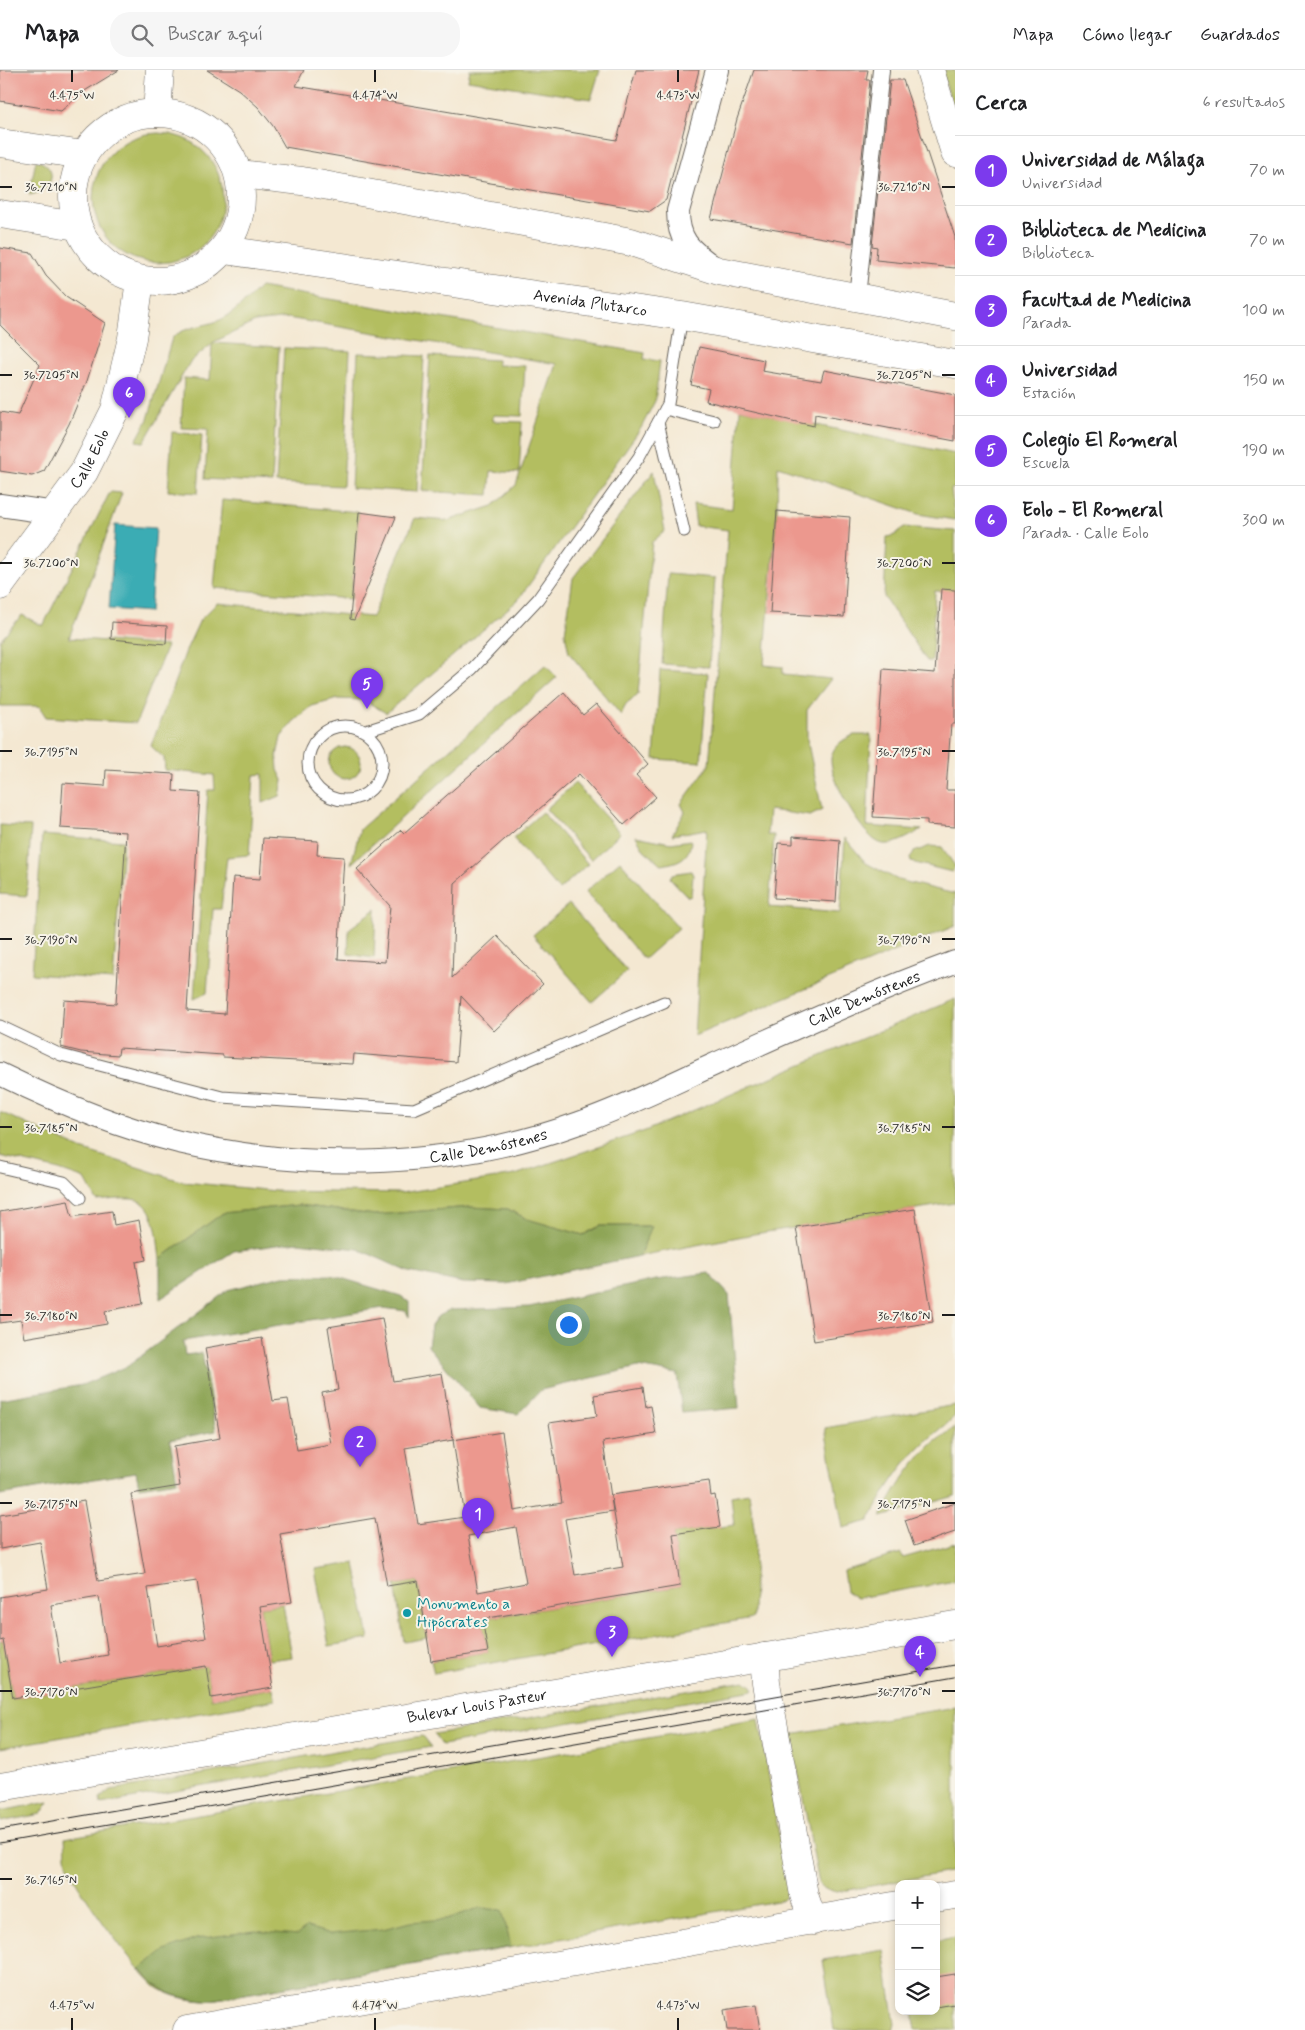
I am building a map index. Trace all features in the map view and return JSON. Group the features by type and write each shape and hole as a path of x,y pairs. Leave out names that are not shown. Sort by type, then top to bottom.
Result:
{"main road":[{"path":"157,113 160,70"},
{"path":"930,70 955,152"},
{"path":"157,113 184,117 208,130 227,149 239,174 242,207 239,222 224,250 201,270 171,281 140,280 113,270 92,251 77,226 72,202 74,178 84,155 97,138 115,124 135,116 157,113"},
{"path":"0,143 84,155"},
{"path":"239,174 302,181 631,242 719,271 955,316"},
{"path":"0,214 77,226"},
{"name":"Avenida Plutarco","path":"224,250 682,316 955,364"},
{"name":"Calle Eolo","path":"0,586 55,514 84,472 115,410 132,338 140,280"},
{"name":"Bulevar Louis Pasteur","path":"0,1787 955,1625"},
{"path":"764,1657 767,1690 804,1895 813,1921"},
{"path":"940,1897 955,1895"},
{"path":"187,2030 895,1906"}],"street":[{"path":"717,70 682,194 678,229 690,250 719,271"},
{"path":"857,297 881,70"},
{"path":"0,504 55,514"},
{"name":"Calle Demóstenes","path":"0,1074 31,1089 126,1126 178,1142 232,1152 301,1160 369,1161 440,1156 506,1145 577,1124 640,1099 902,981 955,962"}],"lane":[{"path":"366,731 381,749 383,760 377,783 369,792 359,798 336,799 326,795 310,777 308,765 309,753 314,742 322,734 338,726 355,726 366,731 419,714 472,669 538,599 638,457 667,406 682,316"},
{"path":"667,406 714,421"},
{"path":"658,422 684,531"},
{"path":"0,1026 61,1055 222,1097 414,1109 664,1002"},
{"path":"0,1167 64,1182 80,1198"}],"green space":[{"path":"470,70 600,70 591,99 468,80"},
{"path":"941,70 955,70 955,113"},
{"path":"158,133 171,134 183,138 204,152 218,173 222,185 222,211 218,223 204,244 183,258 171,262 158,263 145,262 133,258 112,244 98,223 94,211 93,198 94,185 98,173 112,152 133,138 145,134"},
{"path":"36,160 49,168 51,179 44,189 29,195"},
{"path":"260,287 645,353 644,359 660,361 655,401 641,428 518,600 386,713 364,700 338,699 312,706 293,722 281,737 277,756 278,770 283,780 280,796 263,803 263,774 254,775 249,855 227,857 221,909 213,909 207,993 194,999 208,790 215,790 214,775 165,770 164,758 151,746 187,648 200,620 217,603 372,617 415,518 447,521 493,506 516,485 557,364 288,318 255,322 212,343 279,347 272,483 205,479 208,429 181,428 184,378 210,380 212,344 190,362 144,442 136,441 148,419 172,338 182,331 226,317"},
{"path":"284,348 350,351 343,486 276,483"},
{"path":"358,353 424,356 417,492 351,488"},
{"path":"430,356 497,360 497,365 525,366 522,416 493,415 493,421 522,422 519,473 491,471 489,495 422,491"},
{"path":"740,409 955,454 955,488 951,489 955,520 918,514 778,466 777,511 764,665 783,667 783,674 831,679 807,710 807,739 822,810 810,816 769,810 767,835 774,835 769,907 840,913 845,838 866,863 898,880 955,894 955,926 694,1036 707,829 672,835 685,812 681,804 709,765 728,530 696,526 693,504 732,509"},
{"path":"172,432 202,435 198,493 168,491"},
{"path":"654,471 665,531 652,542 638,694 626,704 621,715 569,653 565,633 573,578"},
{"path":"110,492 122,493 69,638 167,646 136,723 46,717 39,706 0,706 0,640 22,615 43,626"},
{"path":"222,500 359,512 351,599 214,588"},
{"path":"904,527 955,531 955,592 935,591 932,661 927,661 884,597 887,537 895,535"},
{"path":"668,574 715,578 709,667 662,664"},
{"path":"545,665 557,677 351,864 360,829"},
{"path":"660,670 708,673 701,762 654,759"},
{"path":"854,735 871,735 867,826 922,830 898,842 883,844 866,832 857,820 835,779 831,758 837,746"},
{"path":"345,747 351,748 356,752 360,757 360,769 356,774 351,778 345,779 339,778 334,774 330,769 329,763 330,757 334,752 339,748"},
{"path":"575,783 620,833 591,860 546,809"},
{"path":"542,812 588,864 559,890 513,838"},
{"path":"0,825 31,827 27,896 0,894"},
{"path":"42,835 123,841 113,980 32,974"},
{"path":"636,836 671,843 691,840 688,852 682,859 662,865 644,850"},
{"path":"930,846 942,847 955,866 952,872 911,862 910,858 914,852"},
{"path":"620,861 679,928 644,959 585,892"},
{"path":"691,871 693,875 691,896 688,897 670,878 672,874"},
{"path":"569,904 627,971 592,1002 533,935"},
{"path":"376,909 374,958 348,954 349,929"},
{"path":"955,999 955,1203 754,1234 639,1256 651,1226 600,1226 583,1235 527,1219 508,1209 470,1207 375,1215 299,1205 223,1213 160,1259 155,1223 147,1207 141,1202 132,1199 97,1201 85,1179 59,1170 0,1156 0,1112 81,1149 184,1182 276,1191 401,1193 515,1175 645,1131"},
{"path":"299,1205 375,1215 470,1207 508,1209 527,1219 583,1235 600,1226 652,1226 639,1256 506,1284 463,1283 409,1272 358,1249 298,1242 234,1251 160,1299 160,1259 223,1213"},
{"path":"709,1273 729,1295 739,1408 682,1413 677,1374 638,1367 541,1390 518,1414 480,1408 428,1346 431,1326 438,1316 450,1310 529,1307 656,1280"},
{"path":"331,1275 401,1296 409,1302 409,1317 406,1311 383,1308 183,1341 185,1355 202,1353 216,1431 170,1440 177,1481 139,1487 136,1472 0,1495 0,1399 82,1385 128,1366 228,1290 283,1276"},
{"path":"955,1405 955,1416 925,1442 908,1460 887,1489 869,1521 843,1528 825,1428"},
{"path":"955,1427 955,1496 881,1517 891,1498 916,1462 933,1443"},
{"path":"749,1493 755,1535 753,1618 434,1673 431,1661 488,1652 482,1619 680,1586 673,1534 734,1525 731,1496"},
{"path":"955,1543 955,1581 857,1598 846,1591 843,1571 901,1553 903,1558"},
{"path":"355,1563 369,1639 329,1646 315,1569"},
{"path":"418,1581 427,1638 404,1642 395,1585"},
{"path":"283,1604 292,1657 269,1660 260,1607"},
{"path":"3,1640 13,1698 206,1666 211,1699 273,1688 275,1700 0,1748 0,1641"},
{"path":"745,1681 754,1690 442,1745 434,1734"},
{"path":"955,1707 955,1871 895,1880 895,1882 837,1892 825,1889 819,1884 791,1734"},
{"path":"759,1719 789,1893 783,1900 205,2001 169,1994 149,1980 124,1951 96,1912 74,1879 67,1861 65,1838"},
{"path":"422,1736 431,1747 101,1804 100,1798 111,1790"},
{"path":"49,1802 41,1814 0,1822 0,1811"},
{"path":"479,1908 502,1910 511,1947 205,2001 176,1996 155,1983 140,1969 164,1951 196,1939 255,1931 297,1935 307,1927 330,1934 383,1929 410,1922 447,1919"},
{"path":"955,1937 955,2030 916,2030 914,2015 940,2015 940,1940"},
{"path":"884,1950 895,2023 893,2030 834,2030 823,1960"}],"water":[{"path":"115,525 156,528 150,612 109,609"}],"building":[{"path":"0,70 119,70 83,92 61,111 0,101"},
{"path":"207,70 304,70 296,86 617,140 636,70 699,70 666,200 650,211 285,147 273,126 258,107 239,90"},
{"path":"754,70 868,70 866,80 870,80 853,243 711,219 737,119"},
{"path":"890,80 903,80 955,237 955,268 876,260 877,247 872,246"},
{"path":"0,248 32,253 46,276 66,297 105,323 87,381 69,424 44,471 32,476 0,471 0,412 18,415 40,365 0,325"},
{"path":"699,347 764,360 762,371 821,381 824,370 955,395 955,441 815,414 814,426 706,401 709,389 691,385"},
{"path":"777,511 850,517 844,617 770,613"},
{"path":"359,512 396,517 354,620 350,619"},
{"path":"941,589 955,590 955,724 951,724 946,790 955,790 955,827 927,825 927,820 873,817 883,669 935,673"},
{"path":"112,622 167,626 166,644 111,639"},
{"path":"564,692 583,715 596,704 648,764 636,775 656,797 624,825 579,774 455,883 452,978 497,936 543,984 494,1031 461,996 456,1062 354,1054 353,1064 223,1057 223,1055 119,1048 118,1055 81,1052 61,1047 64,1000 116,1004 126,832 60,828 63,783 105,786 106,770 174,774 173,791 200,793 187,1011 225,1014 233,877 260,879 263,838 318,841 317,855 344,857 338,959 385,962 390,906 357,869 401,830 404,833"},
{"path":"793,836 840,840 836,902 774,898 778,843 793,844"},
{"path":"68,1200 72,1217 112,1211 114,1225 139,1220 146,1260 136,1262 143,1304 105,1311 107,1324 24,1338 21,1320 0,1323 0,1212"},
{"path":"915,1209 933,1322 814,1341 796,1227"},
{"path":"382,1318 393,1381 442,1373 453,1440 502,1432 514,1511 562,1503 549,1423 597,1416 594,1395 643,1387 646,1407 651,1406 656,1434 603,1442 613,1511 565,1519 575,1575 623,1567 611,1495 709,1481 711,1496 715,1495 720,1527 673,1534 680,1586 482,1619 488,1652 431,1661 418,1581 387,1586 375,1518 280,1534 292,1602 260,1607 273,1688 211,1698 206,1666 13,1698 3,1640 0,1641 0,1597 48,1589 40,1542 0,1549 0,1515 84,1501 98,1581 145,1574 131,1494 180,1486 174,1446 220,1438 205,1348 262,1338 273,1401 288,1399 297,1450 331,1444 322,1393 338,1390 328,1327","holes":["453,1440 465,1517 418,1524 405,1448","516,1527 526,1583 478,1592 468,1536","197,1581 206,1638 157,1646 148,1588","99,1597 108,1655 60,1663 51,1605"]},
{"path":"955,1503 955,1532 914,1546 905,1520"},
{"path":"955,1974 955,2004 940,2006 940,1976"},
{"path":"756,2005 760,2030 727,2030 724,2010"}],"tram line":[{"path":"0,1830 955,1665"},
{"path":"0,1843 955,1677"}],"place":[{"name":"Eolo - El Romeral","path":"129,418"},
{"name":"Colegio El Romeral","path":"367,709"},
{"name":"Biblioteca de Medicina","path":"360,1467"},
{"name":"Universidad de Málaga","path":"478,1539"},
{"name":"Monumento a Hipócrates","path":"407,1613"},
{"name":"Facultad de Medicina","path":"612,1657"},
{"name":"Universidad","path":"920,1677"}]}
